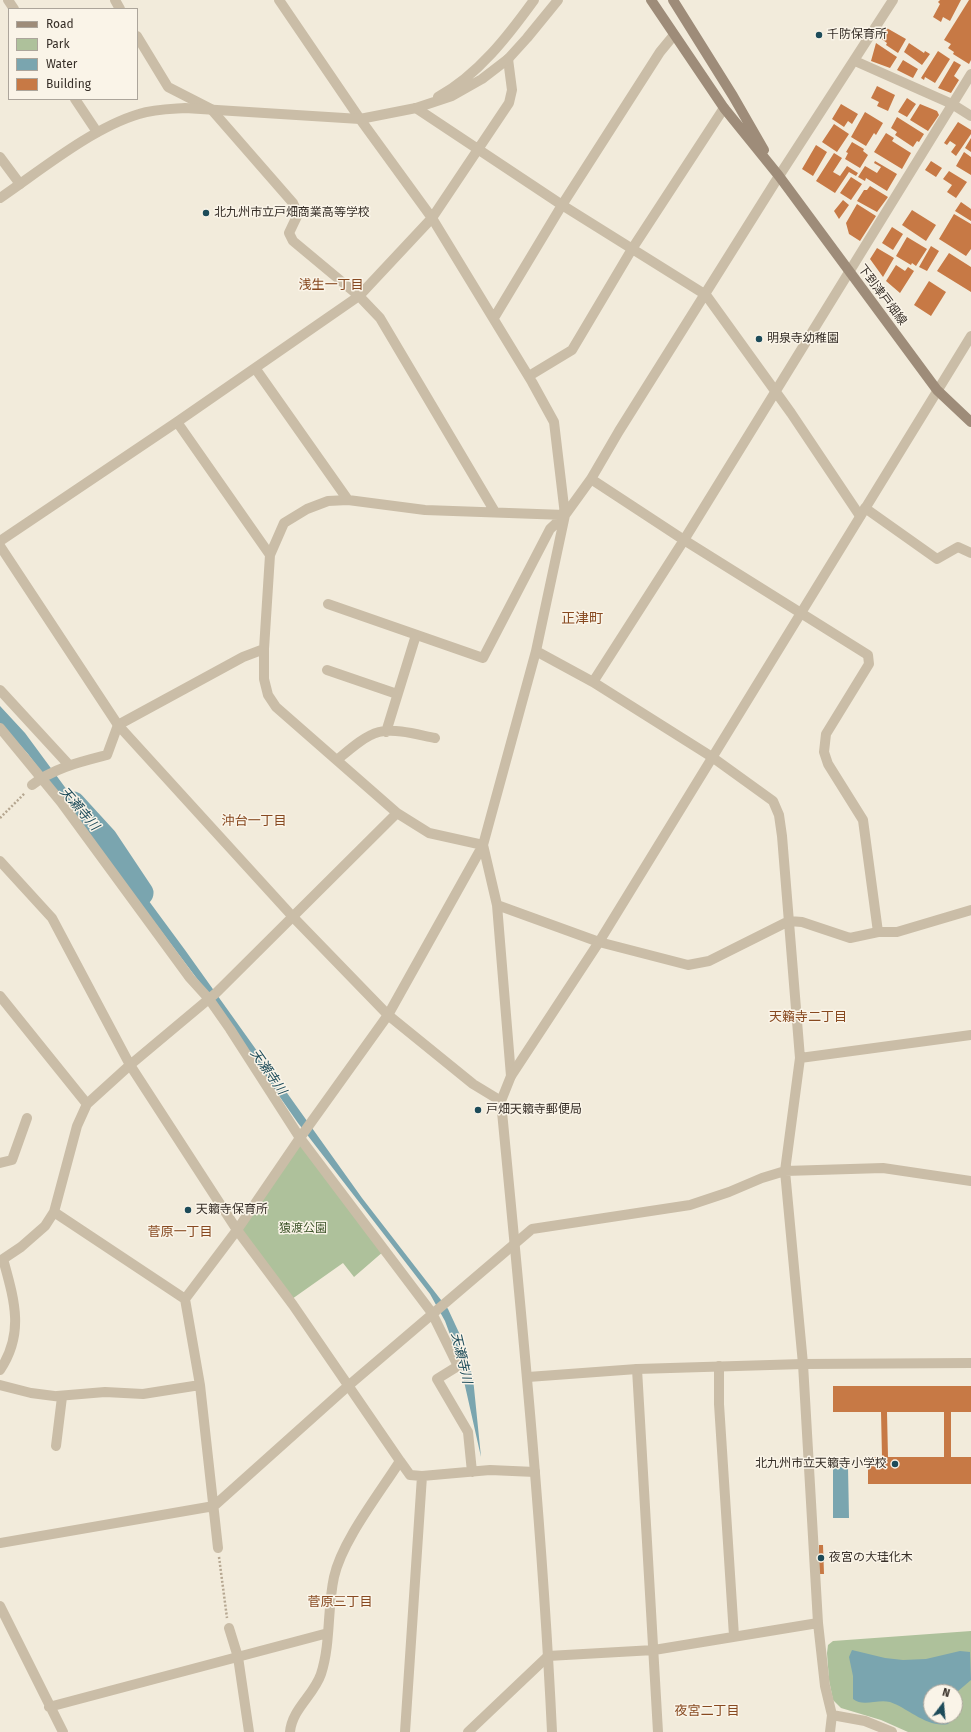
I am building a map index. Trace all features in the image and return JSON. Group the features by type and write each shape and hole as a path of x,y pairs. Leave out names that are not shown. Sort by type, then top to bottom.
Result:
{"main road":[{"name":"下到津戸畑線","path":"651,0 724,108 779,176 937,390 971,422"},
{"name":"下到津戸畑線","path":"673,0 733,96 779,176"}],"street":[{"path":"185,1298 237,1230 301,1136 312,1123 388,1015 483,845 536,651 565,515 554,422 529,376 432,218 360,119 279,0"},
{"path":"416,108 447,92 467,76 512,31 534,0"},
{"path":"0,198 97,132 119,121 148,112 185,108 360,119 416,108 452,96 482,79 508,59 558,0"},
{"path":"328,604 483,658 550,529 565,515 591,479 619,431 706,295 779,176 855,61 893,0"},
{"path":"494,318 562,205 660,52 674,35"},
{"path":"138,38 168,87 211,109 293,203 298,214 289,233 293,241 359,296 380,318 495,512"},
{"path":"0,541 177,422 359,296 432,218 509,103 512,90 508,59"},
{"path":"855,61 952,104 971,116"},
{"path":"592,682 684,540 971,74"},
{"path":"75,100 97,132"},
{"path":"416,108 477,150 562,205 706,295 862,512 937,559 958,547 971,553"},
{"path":"529,376 572,350 632,249 724,108"},
{"path":"0,157 20,184"},
{"path":"552,1732 528,1376 501,1101 511,1076 599,942 971,336"},
{"path":"254,368 348,500"},
{"path":"177,422 270,555"},
{"path":"591,479 684,540 868,655 869,664 826,734 824,752 828,764 863,820 878,932"},
{"path":"483,845 429,832 397,813 276,707 268,695 264,679 264,648 270,555 284,522 307,509 328,501 348,500 425,510 565,515"},
{"path":"0,546 118,725 293,917 388,1015 473,1084 501,1101"},
{"path":"386,732 416,635"},
{"path":"32,785 42,777 69,765 107,755 118,725 243,657 264,648"},
{"path":"536,651 592,682 712,757 773,801 779,815 800,1058 785,1170 804,1364 818,1623 825,1686 832,1714 830,1732"},
{"path":"327,670 397,694"},
{"path":"0,690 69,765"},
{"path":"0,728 42,777 190,978 212,996 230,1029 301,1136 434,1312 458,1366 437,1379 468,1432 472,1472"},
{"path":"338,760 354,746 379,732 435,738"},
{"path":"0,1370 8,1358 16,1332 14,1300 2,1260 22,1247 45,1226 54,1212 77,1126 87,1104 130,1065 212,996 397,813"},
{"path":"483,845 496,905 511,1076"},
{"path":"0,861 52,918 130,1065 237,1230 293,1305 410,1476 490,1470 535,1472"},
{"path":"496,905 599,942 688,965 709,961 789,921 802,922 850,938 878,932 897,932 971,910"},
{"path":"0,996 87,1104"},
{"path":"800,1058 971,1035"},
{"path":"0,1163 12,1160 27,1118"},
{"path":"0,1543 214,1506 348,1386 532,1229 690,1205 785,1170 883,1168 971,1181"},
{"path":"54,1212 185,1298 200,1385 218,1548"},
{"path":"528,1376 637,1369 719,1366 971,1363"},
{"path":"719,1366 734,1636"},
{"path":"637,1369 658,1732"},
{"path":"0,1385 31,1393 57,1396 105,1392 144,1394 200,1385"},
{"path":"56,1446 62,1397 57,1396"},
{"path":"290,1732 291,1722 320,1676 326,1654 334,1577 344,1550 400,1461"},
{"path":"405,1732 422,1476"},
{"path":"0,1606 49,1707 63,1732"},
{"path":"468,1732 548,1656 654,1650 818,1623"},
{"path":"229,1628 238,1657 249,1732"},
{"path":"49,1707 328,1632"},
{"path":"832,1714 865,1721 892,1732"}],"path":[{"path":"0,818 32,785"},
{"path":"218,1548 229,1628"}],"green space":[{"name":"猿渡公園","path":"300,1143 384,1251 354,1277 343,1263 292,1299 241,1230"},
{"path":"971,1631 971,1732 908,1732 881,1720 841,1708 833,1700 829,1680 827,1653 828,1645 833,1641"}],"water":[{"path":"0,706 25,733 185,950 362,1198 448,1309 461,1337 473,1378 481,1457 459,1359 445,1321 430,1294 298,1123 201,984 28,754 0,723"},
{"path":"833,1467 848,1467 849,1518 833,1518"},
{"path":"852,1650 885,1658 903,1660 926,1659 960,1651 970,1652 971,1680 963,1687 963,1684 923,1684 923,1719 890,1702 880,1701 866,1703 853,1699 853,1676 849,1657"}],"building":[{"path":"940,0 961,0 950,21 943,17 941,22 933,17 940,4 938,2"},
{"path":"969,0 971,0 971,60 969,64 953,54 954,52 948,48 951,44 944,40"},
{"path":"885,27 906,39 898,53 886,45 887,43 879,37"},
{"path":"876,43 897,57 890,68 871,61"},
{"path":"909,43 924,53 925,51 930,54 922,65 904,52"},
{"path":"938,51 950,59 935,83 925,77 924,80 921,78"},
{"path":"903,60 918,69 913,78 897,70"},
{"path":"954,61 961,65 954,76 959,80 951,93 938,88"},
{"path":"877,86 895,95 888,111 877,106 879,102 871,98"},
{"path":"907,98 916,104 907,117 898,112"},
{"path":"841,104 858,114 852,124 848,121 844,127 832,119"},
{"path":"920,104 937,111 939,115 928,131 910,120"},
{"path":"865,112 883,123 876,135 874,133 866,146 851,137"},
{"path":"897,117 924,134 919,142 917,141 913,147 895,135 897,132 891,128"},
{"path":"958,122 971,130 971,134 956,156 951,152 956,145 950,141 947,145 944,143"},
{"path":"834,124 849,134 837,152 822,142"},
{"path":"886,133 894,138 892,141 911,153 902,169 874,152"},
{"path":"971,138 971,152 965,148"},
{"path":"852,142 864,149 863,151 868,155 860,168 845,159 848,153 846,152"},
{"path":"816,145 827,152 813,176 802,169"},
{"path":"964,152 971,157 971,175 956,166"},
{"path":"834,153 842,158 833,172 840,176 847,166 858,173 856,176 849,172 835,193 816,181"},
{"path":"875,161 897,174 887,191 866,178 865,181 858,177 865,166 877,173 881,167 874,163"},
{"path":"931,161 942,168 936,177 925,170"},
{"path":"949,171 967,182 956,198 947,192 952,185 943,179"},
{"path":"851,177 862,184 851,200 840,193"},
{"path":"870,186 888,197 877,212 857,201 864,190 867,190"},
{"path":"843,200 849,205 839,219 834,211"},
{"path":"961,202 971,209 971,221 955,211"},
{"path":"857,204 876,216 860,241 849,234 846,223"},
{"path":"912,210 936,225 926,241 902,225"},
{"path":"954,214 971,224 971,249 966,256 939,239"},
{"path":"892,227 903,234 893,250 882,243"},
{"path":"907,237 927,249 916,266 912,263 911,265 896,256"},
{"path":"931,246 939,251 927,271 919,267"},
{"path":"877,248 894,258 883,277 870,259"},
{"path":"949,253 971,267 971,292 937,271"},
{"path":"896,265 905,271 908,267 914,271 900,293 886,281"},
{"path":"929,281 946,292 931,316 914,305"},
{"path":"833,1386 971,1386 971,1412 951,1412 951,1457 971,1457 971,1484 868,1484 868,1457 882,1457 881,1412 833,1412","holes":["887,1412 944,1412 944,1457 888,1457"]},
{"path":"819,1545 823,1545 824,1574 819,1574"}],"waterway":[{"name":"天瀬寺川","path":"73,804 105,839 141,893"}],"place":[{"name":"千防保育所","path":"819,35"},
{"name":"北九州市立戸畑商業高等学校","path":"206,213"},
{"name":"明泉寺幼稚園","path":"759,339"},
{"name":"戸畑天籟寺郵便局","path":"478,1110"},
{"name":"天籟寺保育所","path":"188,1210"},
{"name":"北九州市立天籟寺小学校","path":"895,1464"},
{"name":"夜宮の大珪化木","path":"821,1558"}],"district":[{"name":"浅生一丁目","path":"331,285"},
{"name":"正津町","path":"582,619"},
{"name":"沖台一丁目","path":"254,821"},
{"name":"天籟寺二丁目","path":"808,1017"},
{"name":"菅原一丁目","path":"180,1232"},
{"name":"菅原三丁目","path":"340,1602"},
{"name":"夜宮二丁目","path":"707,1711"}]}
